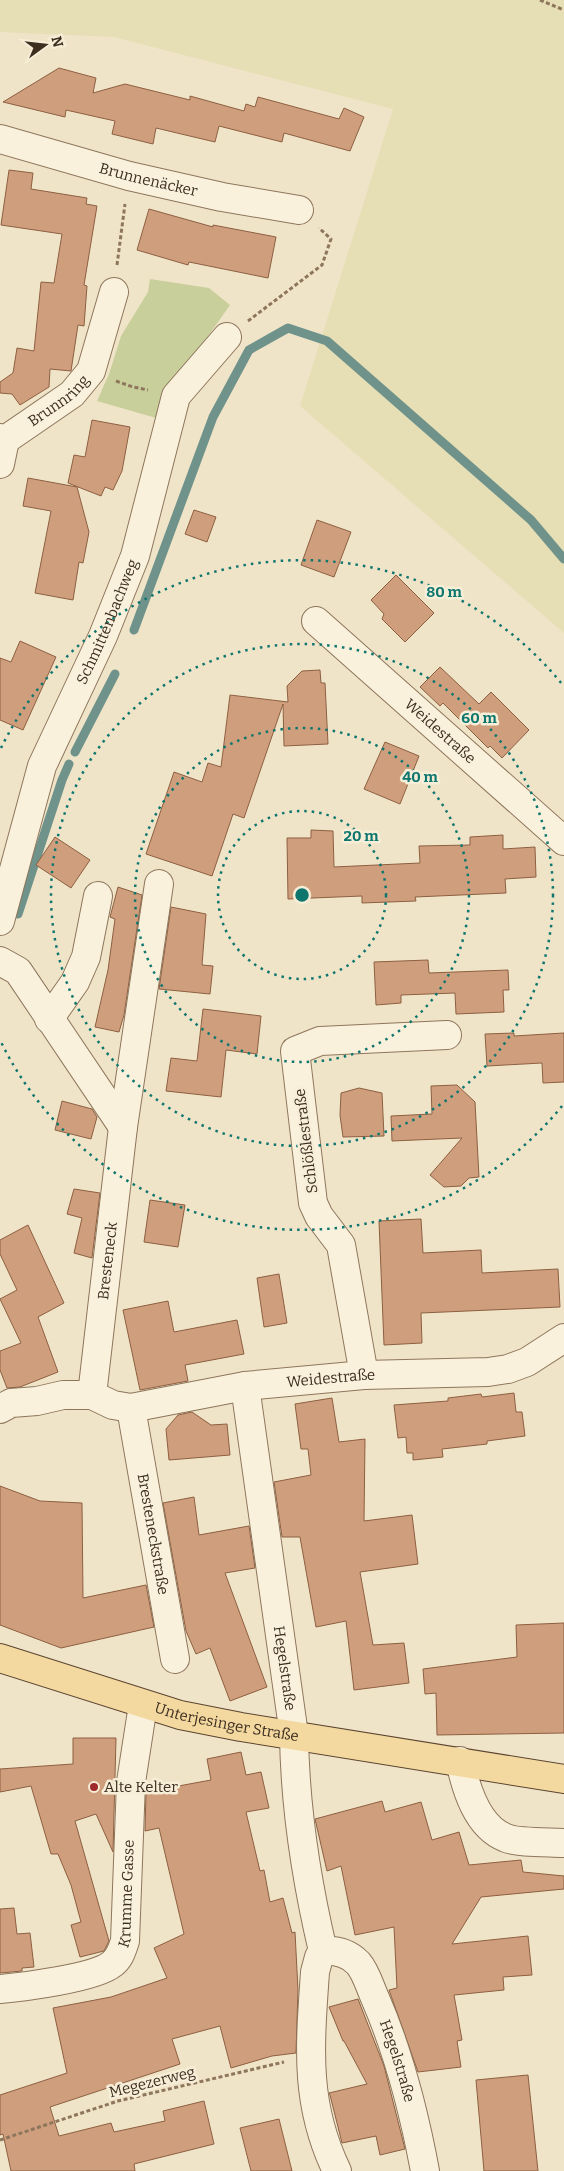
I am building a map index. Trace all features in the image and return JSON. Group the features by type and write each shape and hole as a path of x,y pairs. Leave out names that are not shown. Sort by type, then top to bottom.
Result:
{"main road":[{"name":"Unterjesinger Straße","path":"0,1658 143,1704 213,1722 564,1779"}],"street":[{"name":"Brunnenäcker","path":"0,139 128,176 222,197 299,210"},
{"name":"Brunnring","path":"2,447 72,394 91,371 114,292"},
{"name":"Schmittenbachweg","path":"0,919 42,766 104,636 135,556 176,396 227,337"},
{"name":"Weidestraße","path":"316,621 564,841"},
{"name":"Bresteneck","path":"92,1395 123,1127 159,884"},
{"path":"48,1019 75,982 86,956 98,896"},
{"path":"0,961 18,971 48,1019 123,1127"},
{"name":"Schlößlestraße","path":"364,1375 341,1245 319,1216 313,1204 295,1051 320,1041 447,1036"},
{"name":"Weidestraße","path":"92,1395 113,1404 131,1408 245,1386 364,1375 488,1372 508,1369 527,1362 564,1338"},
{"name":"Hegelstraße","path":"245,1386 294,1735 295,1787 301,1846 309,1892 323,1951 333,1950 344,1953 358,1964 380,2008 402,2071 425,2171"},
{"path":"0,1409 11,1403 37,1401 63,1395 92,1395"},
{"name":"Bresteneckstraße","path":"131,1408 175,1659"},
{"name":"Krumme Gasse","path":"0,1988 47,1983 95,1972 111,1965 121,1955 125,1941 131,1782 143,1704"},
{"path":"460,1761 471,1796 480,1816 492,1829 507,1838 564,1843"},
{"path":"323,1951 319,1957 315,1972 311,2086 314,2105 327,2147 337,2171"}],"path":[{"path":"540,0 564,10"},
{"path":"114,292 128,176"},
{"path":"227,337 322,265 331,239 299,210"},
{"path":"91,371 132,387 176,396"},
{"name":"Megezerweg","path":"0,2140 118,2101 311,2055"}],"shaded area":[{"path":"0,0 564,0 564,633 300,406 393,109 114,37 0,32"}],"green space":[{"path":"150,279 209,288 230,305 173,386 163,420 97,401 109,374 121,336 148,292"}],"building":[{"path":"59,68 96,78 93,93 125,84 190,100 190,96 244,111 246,104 255,107 258,97 339,119 344,108 364,117 350,151 284,133 282,142 219,126 215,142 156,128 153,144 112,134 115,121 66,110 65,117 3,102"},
{"path":"9,170 33,173 31,189 87,198 86,204 97,206 84,285 87,286 84,326 78,325 71,371 50,369 49,387 20,405 12,394 0,393 0,382 13,373 17,348 34,351 41,282 54,283 62,234 1,225"},
{"path":"149,209 213,227 213,225 276,237 268,278 189,262 188,265 137,250"},
{"path":"92,420 130,427 122,471 113,490 105,487 101,496 68,483 74,455 85,457"},
{"path":"28,478 77,487 89,532 83,563 79,562 73,600 35,593 51,511 23,506"},
{"path":"194,510 216,517 207,542 185,534"},
{"path":"317,520 351,532 334,577 301,565"},
{"path":"396,575 434,613 405,642 382,619 384,614 371,600"},
{"path":"20,641 56,657 23,730 0,720 0,658 11,662"},
{"path":"440,667 479,704 491,692 529,730 502,758 490,746 488,748 443,703 440,706 420,687"},
{"path":"320,670 321,683 325,683 328,744 284,746 283,704 244,818 233,814 212,876 146,854 174,772 202,782 208,763 221,767 230,695 288,702 287,686 302,671"},
{"path":"385,742 419,756 400,804 364,789"},
{"path":"311,830 333,831 334,867 420,863 419,846 470,845 470,837 503,835 503,849 535,847 536,877 505,879 506,893 415,897 416,901 362,903 362,896 288,899 287,838 311,838"},
{"path":"55,837 90,860 71,888 36,865"},
{"path":"118,887 142,895 124,1015 119,1032 95,1027 108,970 115,919 110,917"},
{"path":"171,907 206,914 202,965 213,966 210,994 159,989"},
{"path":"428,960 429,973 508,970 509,990 503,990 504,1012 456,1014 455,993 401,995 401,1003 376,1005 374,962"},
{"path":"203,1009 261,1016 257,1054 226,1050 221,1097 166,1091 171,1058 197,1061"},
{"path":"514,1033 514,1036 564,1033 564,1082 543,1083 542,1063 487,1066 485,1034"},
{"path":"457,1085 475,1102 479,1177 469,1178 461,1186 444,1187 430,1175 462,1138 392,1141 391,1116 432,1114 431,1086"},
{"path":"359,1088 382,1093 384,1136 343,1137 340,1115 341,1093"},
{"path":"62,1101 92,1109 97,1117 91,1139 55,1130"},
{"path":"74,1189 100,1193 92,1258 74,1253 82,1218 67,1214"},
{"path":"150,1200 185,1205 178,1247 144,1242"},
{"path":"421,1219 423,1253 481,1250 482,1273 558,1269 560,1307 421,1313 422,1343 384,1345 379,1221"},
{"path":"28,1225 64,1303 38,1317 58,1372 20,1387 7,1388 0,1370 0,1351 21,1343 0,1299 17,1290 0,1254 0,1240"},
{"path":"279,1274 287,1323 264,1327 257,1278"},
{"path":"168,1301 174,1332 237,1320 244,1354 185,1365 188,1381 140,1390 123,1310"},
{"path":"514,1393 516,1412 522,1412 525,1436 487,1441 487,1444 442,1449 443,1457 413,1460 413,1453 407,1453 406,1437 398,1438 394,1405 448,1401 448,1398 481,1394 482,1397"},
{"path":"332,1398 339,1442 365,1439 364,1521 412,1515 418,1564 360,1572 373,1645 404,1643 409,1683 354,1690 346,1621 316,1627 300,1537 282,1537 274,1482 311,1475 308,1449 301,1449 295,1404"},
{"path":"192,1412 211,1425 227,1424 230,1455 169,1460 166,1429 178,1415"},
{"path":"0,1486 40,1501 82,1503 83,1598 146,1585 154,1627 61,1648 0,1625"},
{"path":"194,1497 199,1535 249,1526 255,1568 225,1573 267,1687 230,1701 210,1648 196,1654 186,1631 163,1503"},
{"path":"564,1623 564,1733 437,1735 436,1693 425,1694 423,1669 517,1657 516,1625"},
{"path":"73,1738 116,1738 113,1852 96,1814 75,1821 109,1941 104,1951 80,1957 71,1925 81,1922 71,1885 58,1854 51,1854 31,1786 0,1792 0,1769 73,1764"},
{"path":"241,1752 246,1775 261,1772 269,1808 246,1812 260,1871 264,1870 270,1902 283,1898 292,1933 295,1932 298,1990 296,2053 272,2056 231,2068 220,2026 172,2039 180,2064 50,2107 59,2136 111,2123 114,2132 165,2121 163,2111 204,2101 214,2144 134,2164 135,2171 11,2171 3,2134 0,2135 0,2095 67,2073 53,2008 111,1997 167,1978 154,1948 184,1934 159,1828 145,1831 146,1792 211,1780 207,1759"},
{"path":"382,1801 385,1812 421,1802 432,1840 459,1832 469,1865 521,1860 523,1872 564,1876 564,1889 481,1897 452,1944 528,1936 532,1975 503,1977 504,1990 454,1995 462,2040 457,2041 461,2067 418,2072 389,1990 397,1988 394,1927 355,1935 341,1866 327,1871 315,1819"},
{"path":"14,1908 17,1934 30,1933 34,1967 22,1968 22,1971 0,1973 0,1909"},
{"path":"358,1999 384,2066 405,2149 380,2155 376,2136 342,2143 329,2093 367,2084 343,2041 329,2007"},
{"path":"528,2075 538,2171 484,2171 476,2080"},
{"path":"279,2119 292,2171 251,2171 240,2128"}],"waterway":[{"path":"134,630 213,417 249,350 288,328 327,341 531,520 564,559"},
{"path":"75,752 115,674"},
{"path":"18,914 69,764"}],"place":[{"name":"Alte Kelter","path":"94,1787"}]}
